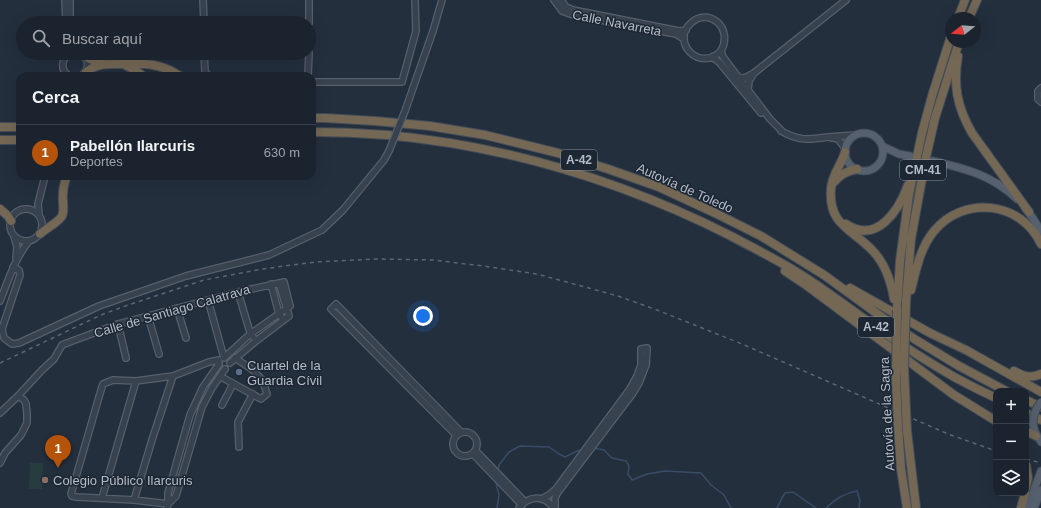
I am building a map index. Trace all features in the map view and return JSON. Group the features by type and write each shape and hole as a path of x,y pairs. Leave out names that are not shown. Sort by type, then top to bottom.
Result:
{"highway":[{"path":"960,12 965,0"},
{"path":"974,12 976,8 976,1"},
{"name":"CM-41","path":"896,298 905,219 922,133 947,48"},
{"name":"Autovía de la Sagra","path":"916,508 907,431 904,367 906,302 911,239 926,157 935,118 957,48"},
{"path":"961,48 958,57 956,82 958,97 965,121 1029,212"},
{"path":"93,60 104,64"},
{"path":"87,72 96,66 104,64 143,63 153,64 173,72"},
{"path":"120,64 138,72"},
{"name":"Autovía de Toledo","path":"316,118 430,126 485,135 558,153 659,187 716,213 761,236 824,275 916,340 959,366 1000,388"},
{"path":"0,127 16,126"},
{"name":"Autovía de Toledo","path":"316,132 388,135 437,141 487,150 553,166 631,191 700,221 802,275 914,353 956,378 993,396"},
{"path":"0,140 16,140"},
{"path":"845,150 840,165 834,174 831,186 832,204 837,217 846,230 871,249 880,260 888,275 896,298"},
{"path":"831,186 842,173 857,169"},
{"path":"837,217 848,226 855,229 870,230 878,227 890,217 899,205 909,180 914,174"},
{"path":"40,234 62,217 63,193 66,180"},
{"path":"906,302 911,290 920,257 927,242 934,231 942,223 952,215 963,210 984,206 1007,211 1026,223 1033,230 1041,244"},
{"path":"0,210 8,216 11,221"},
{"path":"759,251 767,259 806,285 954,395 993,419"},
{"path":"824,275 930,333 966,350 1041,392"},
{"name":"Autovía de la Sagra","path":"896,298 896,380 898,427 901,469 907,508"},
{"path":"966,350 980,354 1024,376 1032,377 1041,374"},
{"path":"941,385 993,414"},
{"path":"1029,401 1041,407"},
{"path":"1029,414 1041,420"},
{"path":"1029,432 1039,439"},
{"path":"1021,508 1024,496"}],"main road":[{"path":"860,133 871,134 876,137 882,146 882,156 877,165 873,168 868,170 857,169 848,163 845,150 850,138 854,135 860,133"},
{"path":"882,146 900,154 910,156"},
{"path":"880,160 900,154"},
{"path":"932,161 963,168 986,177 1016,197 1029,212 1041,231"},
{"path":"1039,439 1033,424 1034,414 1041,402"},
{"path":"1027,508 1041,471"},
{"path":"1034,508 1041,490"}],"street":[{"path":"65,0 66,16"},
{"path":"70,0 70,16"},
{"path":"204,0 204,16"},
{"path":"309,0 309,16"},
{"path":"316,82 402,82 416,31 415,0"},
{"path":"14,265 20,275 2,329 4,338 12,344 19,343 99,306 186,276 269,255 322,230 343,210 384,160 389,151 405,111 433,31 442,0"},
{"name":"Calle Navarreta","path":"554,0 562,11 573,15 676,34 684,39"},
{"name":"Calle Navarreta","path":"561,0 566,6 573,10 679,31 686,30"},
{"path":"738,77 745,78 754,73 846,0"},
{"path":"709,18 715,20 721,25 724,31 724,45 721,51 712,58 699,58 692,55 684,44 686,30 695,20 709,18"},
{"path":"721,51 725,61 770,119 783,132"},
{"path":"712,58 719,62 768,122 783,132 805,140 854,135"},
{"path":"64,60 63,66 66,72"},
{"path":"85,60 88,64 88,68 85,72"},
{"path":"204,60 206,72"},
{"path":"308,60 308,72"},
{"path":"748,90 749,81 754,73"},
{"path":"1041,88 1038,91 1038,99 1041,102"},
{"path":"828,137 838,140 845,150"},
{"path":"14,236 21,241 30,241 35,239 40,234 42,220 39,215 38,204 44,180"},
{"path":"14,265 17,252 14,236 10,228 11,221 16,213 32,206 40,192"},
{"path":"27,209 39,215"},
{"path":"0,300 20,253 30,241"},
{"name":"Calle de Santiago Calatrava","path":"0,413 54,359 62,345 118,324 238,292 279,283 288,307"},
{"path":"271,284 279,314 284,321"},
{"path":"238,292 249,329 256,341"},
{"path":"208,300 221,360 221,368 225,369"},
{"path":"336,304 459,434 331,309 336,304"},
{"path":"168,506 168,493 190,415 203,387 221,360 251,334 288,307"},
{"path":"168,506 176,496 202,407 212,388 225,369 235,358 289,316 288,307"},
{"path":"177,308 186,338"},
{"path":"148,316 159,354"},
{"path":"118,324 126,358"},
{"path":"474,453 497,476 522,505 528,500 549,495 556,489 630,389 637,376 640,365 641,349 647,348 646,365 639,383 558,492 555,498 554,508"},
{"path":"223,378 260,399 267,394 263,381 253,370 235,358"},
{"path":"168,506 134,500 72,496 71,494 103,384 113,380 136,381 173,376 209,362 221,360 228,359 230,363"},
{"path":"134,500 173,376"},
{"path":"102,498 136,381"},
{"path":"222,405 233,384"},
{"path":"239,447 238,422 253,394"},
{"path":"1,460 5,453 21,435 27,423 26,404 24,400 18,396"},
{"path":"467,432 474,436 478,443 474,453 465,457 457,454 453,447 453,443 459,434 467,432"},
{"path":"541,498 547,501 554,508"}],"green space":[{"path":"30,463 43,463 42,489 29,489"}],"waterway":[{"path":"498,470 499,465 509,452 520,446 549,447 565,457 582,450"},
{"path":"593,448 604,450 612,458 626,461 629,466 628,474 632,480 647,474 665,471 701,473 711,485 724,495 731,508"},
{"path":"496,482 499,495 497,508"},
{"path":"826,508 840,497 857,491 860,501 859,508"},
{"path":"777,508 785,493 793,492 816,508"}],"railway":[{"path":"0,363 101,315 204,280 262,269 315,262 377,259 433,260 537,274 618,296 742,344 948,434 993,450"},
{"path":"1029,460 1041,463"}],"place":[{"name":"Cuartel de la Guardia Cívil","path":"239,372"},
{"name":"Pabellón Ilarcuris","path":"58,468"},
{"name":"Colegio Público Ilarcuris","path":"45,480"}]}
